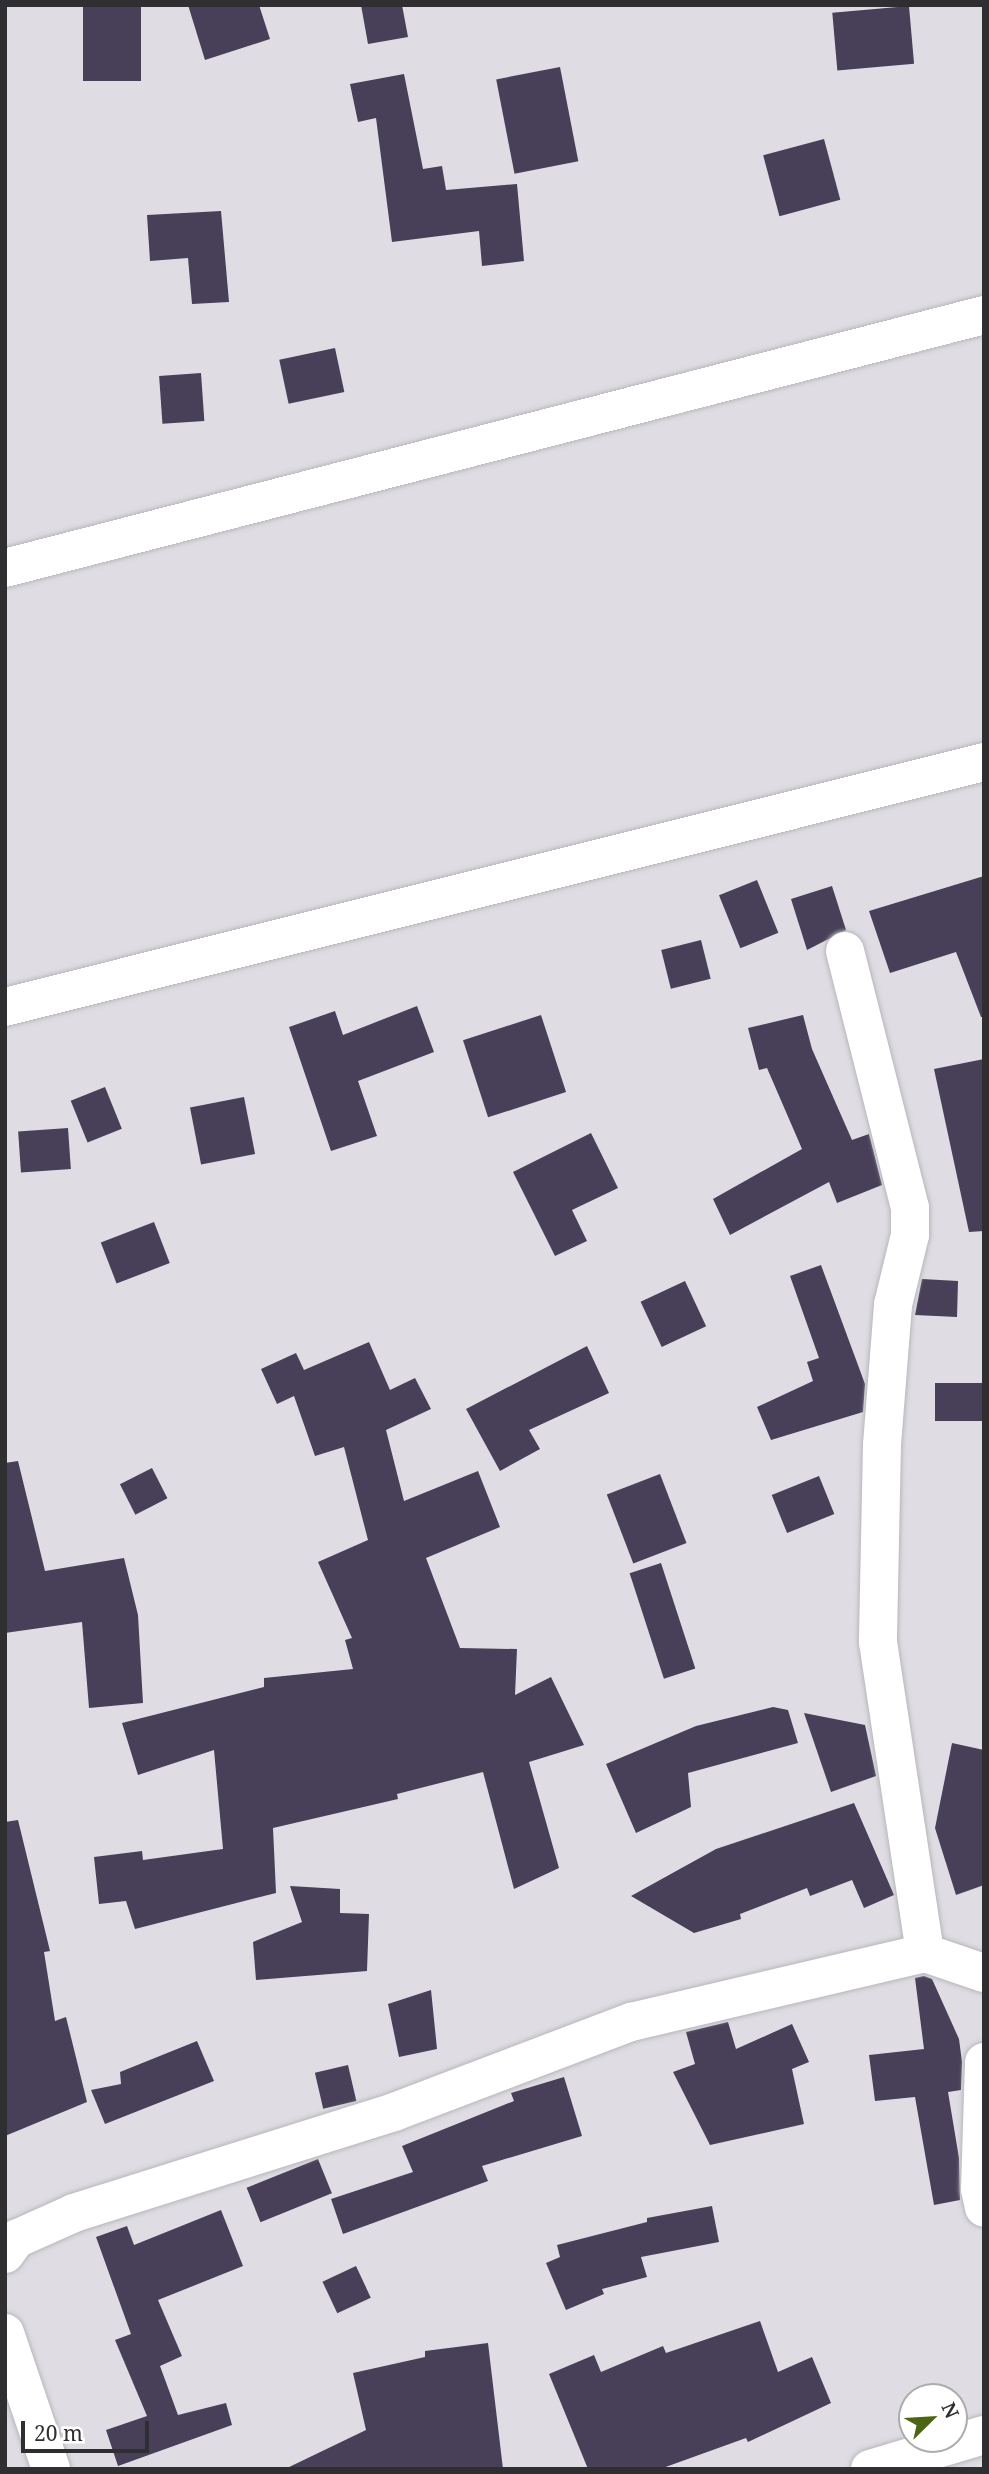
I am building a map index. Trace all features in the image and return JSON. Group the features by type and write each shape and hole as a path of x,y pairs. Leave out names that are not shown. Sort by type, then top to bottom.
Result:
{"street":[{"path":"5,568 984,315"},
{"path":"5,1007 984,762"},
{"path":"845,951 910,1208 910,1235 893,1305 882,1445 878,1642 926,1953"},
{"path":"5,2254 16,2239 74,2213 394,2112 607,2029 926,1953 984,1973"},
{"path":"984,2062 980,2189 984,2208"},
{"path":"5,2333 51,2469"},
{"path":"870,2469 984,2435"}],"building":[{"path":"83,5 141,5 141,81 83,81"},
{"path":"188,5 259,5 270,39 205,60"},
{"path":"361,5 402,5 408,37 368,44"},
{"path":"909,6 914,64 837,70 832,13"},
{"path":"560,67 578,161 515,174 496,79"},
{"path":"404,74 423,169 442,166 446,190 517,184 524,261 482,266 479,231 392,242 376,118 358,122 350,84"},
{"path":"824,139 840,200 779,216 763,155"},
{"path":"221,211 229,302 192,304 188,258 150,261 147,215"},
{"path":"335,348 344,392 289,404 279,360"},
{"path":"201,373 204,421 162,424 159,376"},
{"path":"984,876 984,1017 981,1017 956,952 890,973 869,911"},
{"path":"757,880 778,933 740,948 719,895"},
{"path":"832,886 846,930 807,950 791,899"},
{"path":"701,940 711,979 671,989 661,950"},
{"path":"417,1006 434,1052 358,1081 377,1136 331,1151 289,1027 335,1011 343,1035"},
{"path":"541,1015 566,1092 488,1117 463,1040"},
{"path":"803,1015 812,1049 852,1140 869,1134 882,1185 837,1203 829,1182 730,1235 713,1199 802,1149 767,1068 759,1070 748,1028"},
{"path":"984,1059 984,1231 969,1232 934,1069"},
{"path":"105,1087 122,1129 88,1143 71,1101"},
{"path":"244,1097 255,1154 201,1164 190,1107"},
{"path":"68,1128 71,1169 21,1172 18,1131"},
{"path":"591,1133 618,1188 572,1210 587,1241 555,1256 513,1172"},
{"path":"154,1222 170,1263 117,1284 101,1242"},
{"path":"821,1265 865,1384 863,1412 771,1440 757,1407 813,1381 807,1362 819,1358 790,1276"},
{"path":"922,1279 958,1281 957,1317 915,1315"},
{"path":"685,1281 706,1326 662,1347 641,1302"},
{"path":"369,1342 390,1390 415,1378 431,1409 386,1430 404,1501 478,1471 500,1527 426,1558 460,1648 517,1649 515,1695 551,1677 584,1745 529,1762 559,1868 514,1889 483,1772 397,1794 398,1799 273,1828 276,1893 135,1929 126,1901 99,1904 94,1857 142,1851 143,1860 223,1849 214,1750 138,1775 122,1723 264,1687 264,1678 353,1669 345,1640 352,1638 318,1562 368,1540 344,1447 315,1456 294,1396 277,1404 261,1369 296,1353 304,1370"},
{"path":"587,1346 609,1393 529,1430 540,1449 500,1471 466,1409"},
{"path":"935,1383 984,1383 984,1421 935,1421"},
{"path":"18,1461 45,1571 124,1558 138,1615 143,1703 89,1708 82,1622 5,1633 5,1463"},
{"path":"152,1468 167,1498 135,1515 120,1484"},
{"path":"660,1474 687,1543 633,1564 607,1494"},
{"path":"819,1476 834,1514 787,1533 772,1495"},
{"path":"661,1563 695,1669 664,1679 630,1573"},
{"path":"773,1707 788,1710 798,1743 688,1773 691,1807 636,1833 606,1764 696,1726"},
{"path":"804,1713 865,1725 876,1776 831,1792"},
{"path":"952,1743 984,1750 984,1885 956,1895 935,1828"},
{"path":"854,1803 894,1895 864,1908 852,1880 810,1896 807,1888 740,1914 741,1919 694,1933 631,1896 716,1849"},
{"path":"18,1820 50,1951 44,1952 55,2021 66,2017 87,2102 5,2136 5,1822"},
{"path":"290,1886 340,1889 340,1913 369,1914 367,1971 256,1980 253,1942 302,1922"},
{"path":"924,1976 932,1979 959,2039 962,2062 961,2090 948,2092 959,2158 960,2200 934,2205 915,2097 875,2101 869,2055 924,2049 915,1978"},
{"path":"431,1990 437,2049 399,2057 388,2004"},
{"path":"728,2022 736,2049 792,2024 809,2062 792,2069 804,2124 710,2145 673,2072 695,2064 686,2032"},
{"path":"197,2041 214,2081 105,2124 91,2090 121,2084 120,2072"},
{"path":"348,2065 356,2101 323,2109 315,2073"},
{"path":"564,2077 582,2136 482,2166 488,2181 343,2234 331,2199 413,2172 402,2146 514,2101 511,2093"},
{"path":"318,2159 332,2193 260,2222 247,2188"},
{"path":"712,2206 719,2242 641,2257 647,2277 602,2289 604,2294 566,2310 546,2263 560,2257 557,2245 647,2222 647,2218"},
{"path":"221,2210 243,2266 158,2300 182,2356 160,2366 178,2415 226,2403 232,2425 118,2466 106,2430 147,2416 115,2340 131,2334 96,2237 127,2226 134,2245"},
{"path":"356,2266 371,2298 337,2313 322,2282"},
{"path":"760,2321 778,2372 812,2357 831,2403 748,2442 746,2438 660,2469 588,2469 549,2374 594,2355 601,2372 663,2346 666,2353"},
{"path":"488,2343 503,2469 285,2469 366,2430 353,2373 425,2357 425,2351"}]}
